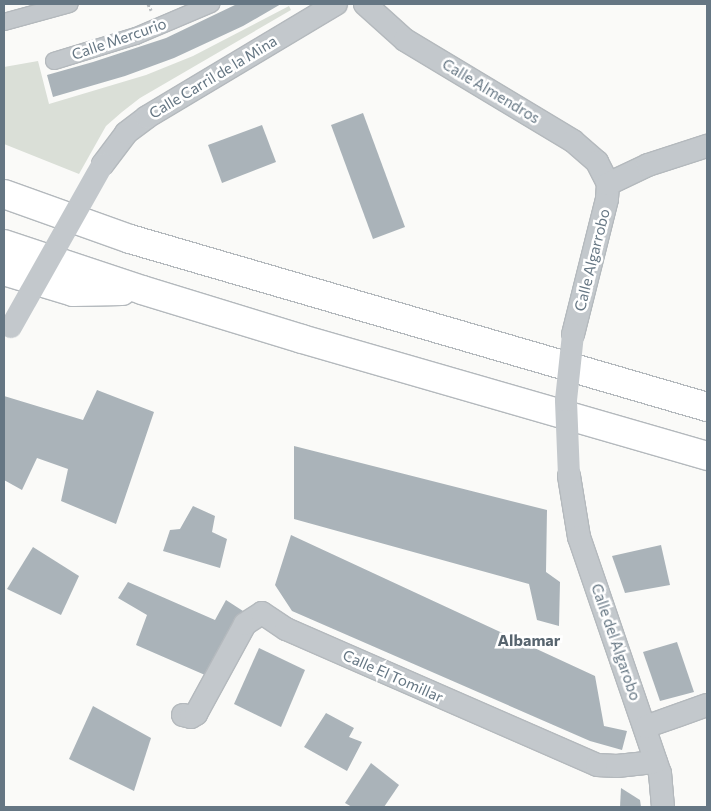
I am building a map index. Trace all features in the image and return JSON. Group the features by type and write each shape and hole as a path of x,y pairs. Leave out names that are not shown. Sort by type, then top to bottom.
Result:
{"highway":[{"path":"4,194 130,239 707,408"},
{"path":"4,244 142,290 707,456"},
{"path":"4,271 73,292 142,290"}],"street":[{"path":"4,22 70,4"},
{"name":"Calle Mercurio","path":"54,61 136,36 210,4"},
{"name":"Calle Carril de la Mina","path":"8,334 103,164 126,133 147,117 336,4"},
{"name":"Calle Almendros","path":"365,4 405,40 573,141 597,162 608,184"},
{"path":"608,184 648,165 707,146"},
{"name":"Calle Algarrobo","path":"569,476 566,400 573,334 607,199 608,184"},
{"name":"Calle del Algarobo","path":"569,476 580,537 660,773 663,807"},
{"name":"Calle El Tomillar","path":"183,715 191,717 196,714 245,624 262,613 286,629 597,765 617,766 656,762"},
{"path":"645,727 707,705"}],"shaded area":[{"path":"289,6 291,10 140,98 122,112 106,126 79,174 4,144 4,67 38,61 49,104 146,75 193,56"}],"building":[{"path":"237,4 281,4 243,26 174,58 125,76 53,97 47,75 166,38"},
{"path":"363,113 405,227 373,239 331,125"},
{"path":"262,125 276,162 222,183 208,145"},
{"path":"97,390 154,412 116,524 61,501 68,469 37,458 22,490 4,480 4,396 83,420"},
{"path":"294,446 547,510 546,572 560,582 559,626 537,620 529,584 294,519"},
{"path":"193,506 215,516 212,532 227,539 220,568 163,551 170,530 180,529"},
{"path":"291,535 595,676 604,726 627,731 622,750 590,741 292,611 275,585"},
{"path":"661,545 670,585 625,593 612,556"},
{"path":"33,547 79,576 61,615 7,589"},
{"path":"128,582 215,620 226,600 243,611 205,675 136,645 147,615 118,598"},
{"path":"677,642 694,692 660,701 643,652"},
{"path":"259,648 305,670 281,727 234,704"},
{"path":"93,706 151,738 134,791 69,759"},
{"path":"326,713 354,728 349,737 362,742 347,771 304,747"},
{"path":"371,763 399,785 384,807 352,807 345,803"},
{"path":"621,788 640,800 641,807 620,807"}],"district":[{"name":"Albamar","path":"529,640"}]}
